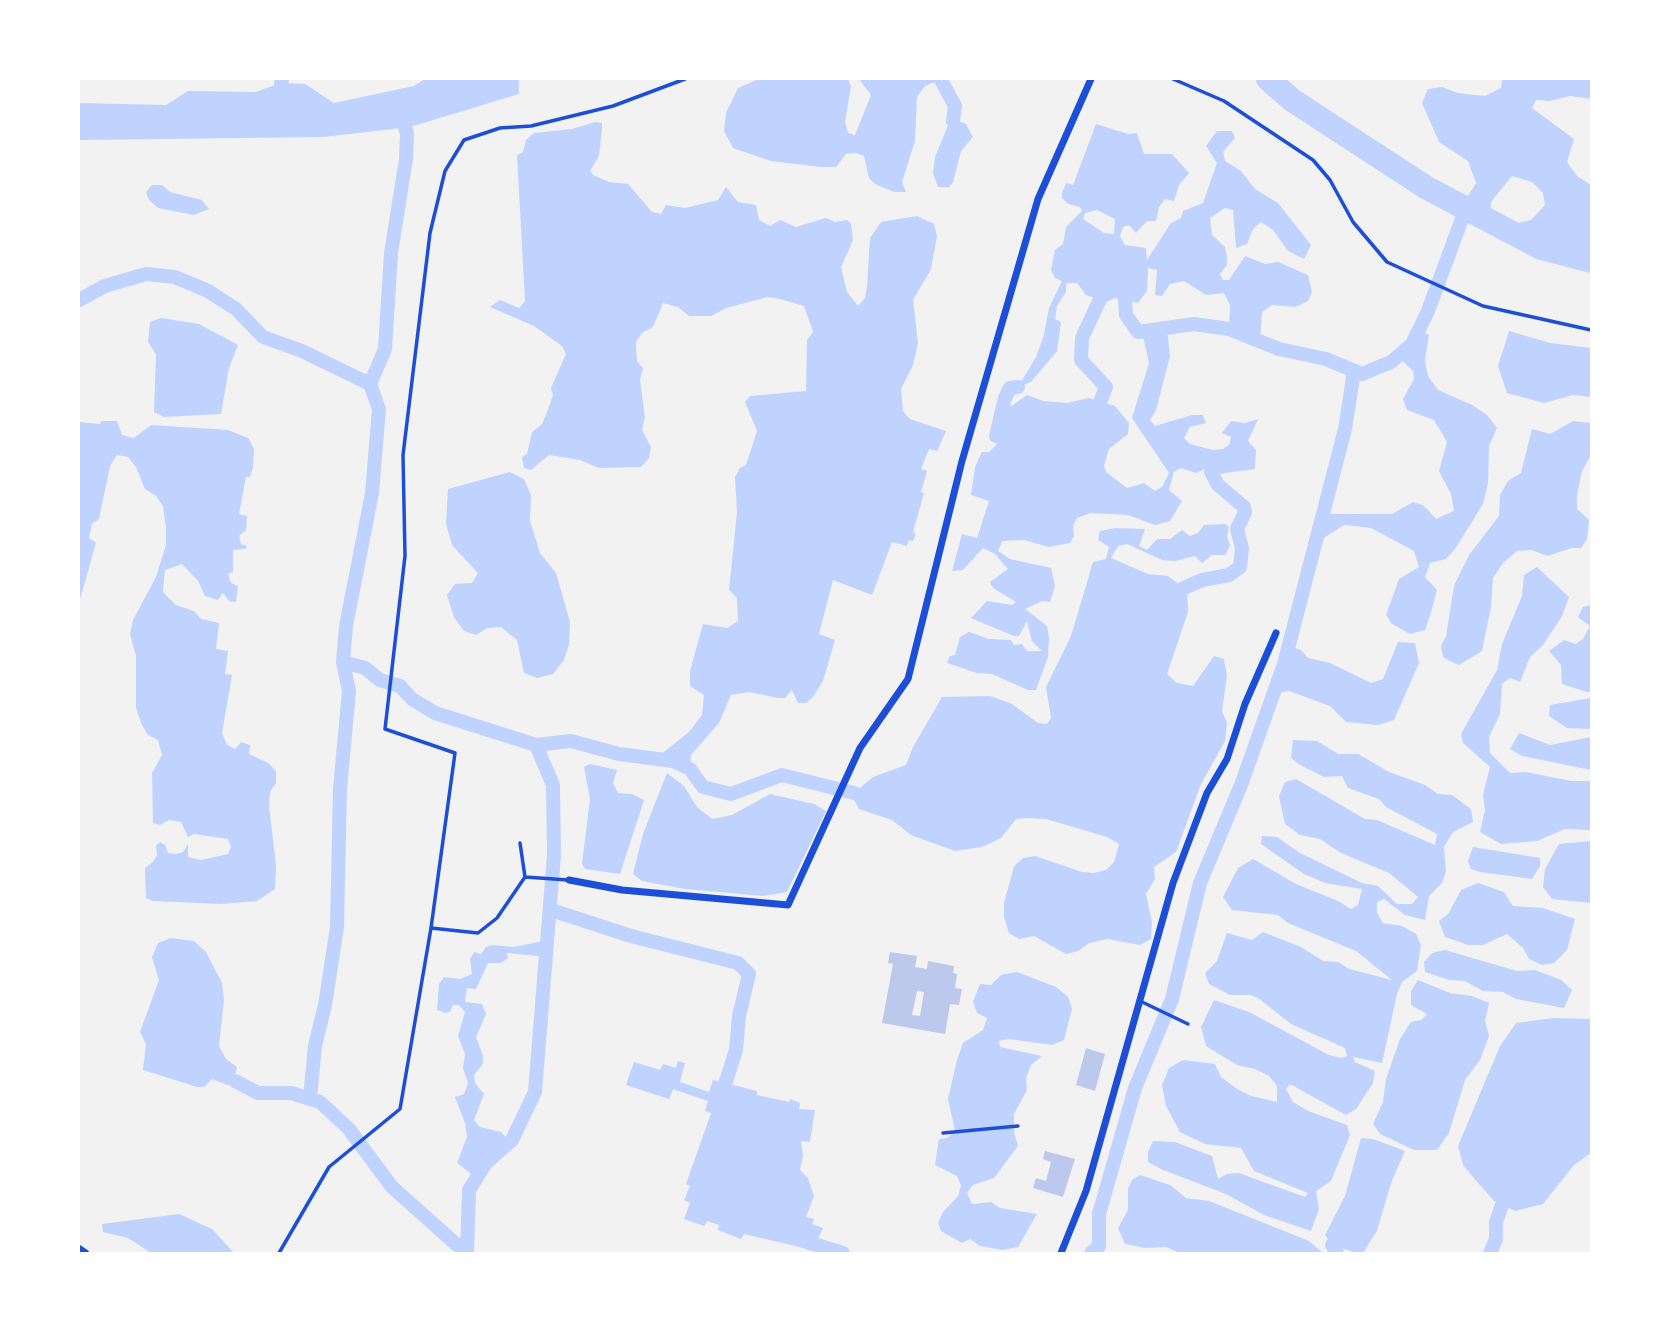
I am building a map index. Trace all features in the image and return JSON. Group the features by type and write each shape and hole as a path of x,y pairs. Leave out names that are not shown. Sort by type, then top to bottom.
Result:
{"street":[{"path":"569,880 622,890 788,905 865,739 908,679 962,461 1038,200 1091,79"},
{"path":"1061,1253 1086,1191 1185,850 1207,793 1227,759 1245,704 1276,633"},
{"path":"79,1249 85,1253"}],"lane":[{"path":"278,1253 308,1198 329,1167 400,1109 431,928 455,753 385,729 405,556 402,455 430,233 445,171 464,140 500,128 531,126 613,106 685,79"},
{"path":"1173,79 1224,101 1313,160 1329,180 1353,222 1387,262 1416,278 1483,306 1591,330"},
{"path":"431,928 478,933 513,898 525,877 520,843"},
{"path":"525,877 569,880"},
{"path":"1140,1001 1188,1024"},
{"path":"943,1133 1018,1126"}],"water":[{"path":"425,79 519,79 519,94 410,127 324,137 79,140 79,103 166,105 188,91 256,92 281,83 305,84 334,103 414,86"},
{"path":"759,79 848,79 851,86 845,122 848,133 855,135 871,95 859,79 942,79 925,86 917,97 915,141 902,182 906,192 894,192 875,184 869,178 864,156 856,153 846,154 836,167 821,167 771,161 733,148 724,131 726,113 738,88"},
{"path":"1502,79 1591,79 1591,99 1570,96 1550,101 1536,100 1532,108 1574,139 1567,162 1577,176 1591,185 1591,261 1541,248 1507,231 1513,224 1531,220 1545,205 1543,193 1532,182 1512,176 1491,202 1490,221 1456,203 1468,196 1476,183 1468,161 1439,142 1422,103 1428,89 1442,87 1458,93 1485,96 1501,88"},
{"path":"955,120 966,124 973,137 961,151 953,182 949,187 938,187 933,173 935,157 949,123"},
{"path":"595,122 602,123 602,129 599,156 590,171 609,182 628,184 652,212 661,214 666,205 685,208 718,200 726,187 738,202 756,205 759,220 770,226 780,220 796,227 826,218 835,222 847,220 851,224 853,240 841,267 847,292 858,306 865,298 867,287 870,238 881,222 917,216 934,224 937,236 931,269 913,300 918,343 913,365 901,389 903,411 910,419 946,431 937,451 929,449 921,469 927,471 913,541 909,540 907,546 892,542 872,595 833,580 819,634 835,640 823,681 813,697 806,703 798,703 792,690 785,698 749,692 731,695 719,723 691,755 690,769 673,761 655,759 689,732 702,715 704,695 690,686 690,671 703,624 727,628 738,621 737,598 729,590 737,512 735,477 740,468 746,465 757,431 745,402 750,396 806,391 807,340 813,332 804,306 780,299 768,297 726,308 711,316 689,316 678,307 663,303 653,327 642,333 636,342 637,361 643,368 640,380 645,417 642,430 651,447 649,458 641,467 599,468 580,460 549,455 531,470 524,468 522,457 527,454 532,432 542,424 553,395 551,388 566,354 562,346 534,326 490,307 500,300 519,308 525,301 517,155 523,152 526,140 534,133 572,129"},
{"path":"1096,124 1128,134 1137,133 1144,154 1172,154 1189,173 1179,185 1174,201 1165,199 1159,207 1156,221 1147,221 1136,233 1129,225 1123,227 1120,236 1125,245 1146,248 1147,260 1171,223 1181,218 1183,211 1203,203 1217,163 1206,146 1217,131 1232,131 1235,138 1223,152 1225,161 1241,171 1255,189 1278,203 1311,245 1304,259 1288,251 1273,230 1261,222 1253,229 1247,244 1236,248 1233,210 1225,208 1210,218 1212,235 1225,247 1227,256 1227,265 1220,274 1223,280 1229,280 1245,256 1265,264 1278,262 1308,275 1312,292 1308,301 1296,307 1272,305 1262,312 1260,341 1229,329 1230,305 1224,293 1206,295 1184,281 1170,284 1162,296 1155,295 1157,270 1148,268 1147,291 1138,303 1115,298 1107,302 1086,295 1077,283 1066,283 1066,292 1057,306 1055,319 1061,322 1057,351 1031,382 1018,387 1036,357 1049,308 1062,281 1055,278 1051,270 1055,250 1063,244 1066,227 1082,211 1080,207 1068,204 1062,198 1066,183 1073,185","holes":["1097,210 1115,219 1114,234 1104,233 1083,219 1085,213"]},
{"path":"152,185 162,185 170,192 202,200 209,209 194,215 158,208 149,200 146,192"},
{"path":"161,318 199,324 238,345 229,368 221,414 164,417 154,412 156,354 148,342 150,322"},
{"path":"1167,329 1170,356 1156,410 1150,420 1155,426 1192,415 1203,415 1206,423 1190,427 1184,438 1190,444 1213,450 1229,445 1231,437 1222,433 1231,421 1245,423 1258,419 1248,441 1256,450 1255,469 1218,474 1205,469 1196,473 1181,468 1174,472 1169,490 1182,501 1170,521 1155,525 1128,515 1091,513 1077,518 1070,543 1049,547 1024,540 1002,541 998,551 1010,559 1051,568 1055,586 1050,602 1042,601 1025,609 1047,626 1049,638 1048,657 1036,690 1028,690 992,674 977,673 947,663 950,656 955,655 960,637 969,632 989,639 1011,640 1014,645 1022,644 1027,651 1042,651 1032,641 1027,621 1019,636 1014,636 971,618 987,601 1012,605 1016,602 993,588 990,582 1008,569 995,554 983,548 963,570 952,571 962,534 977,538 989,501 971,495 975,467 982,452 989,452 996,445 999,427 1005,424 1010,407 1027,395 1043,401 1067,403 1089,398 1115,406 1129,423 1128,434 1109,449 1104,466 1106,472 1127,488 1144,483 1155,491 1162,487 1169,473 1132,418 1149,363 1142,332"},
{"path":"1419,330 1429,335 1425,361 1428,376 1438,390 1472,405 1487,415 1497,428 1489,446 1488,483 1483,504 1455,549 1446,559 1430,563 1425,577 1437,590 1430,616 1425,630 1410,634 1392,624 1386,615 1399,579 1419,567 1414,551 1371,528 1344,525 1316,543 1324,514 1392,514 1413,502 1423,505 1436,519 1454,511 1451,494 1439,471 1447,442 1434,420 1407,410 1403,399 1414,379 1413,371 1398,356 1412,344"},
{"path":"1509,331 1550,343 1591,348 1591,397 1573,395 1544,403 1507,393 1498,366"},
{"path":"101,421 117,421 122,435 134,438 151,425 228,430 248,438 254,449 253,467 250,477 246,477 239,514 247,516 246,530 239,536 241,544 247,546 245,549 233,550 233,572 228,574 231,583 238,586 236,602 229,601 223,593 218,600 205,596 198,581 182,564 165,570 163,592 176,605 194,611 201,619 219,623 216,649 228,651 225,674 232,675 222,733 227,745 235,749 241,742 250,745 249,754 268,763 276,771 276,783 270,792 269,806 276,865 275,889 257,901 221,904 153,901 146,898 145,868 153,862 157,855 156,846 160,842 165,845 168,853 176,854 183,852 188,844 188,857 201,860 228,854 231,847 228,839 194,834 188,837 181,822 169,820 160,825 153,823 152,773 162,755 158,740 148,735 136,708 136,656 130,634 133,620 156,577 166,545 166,527 163,506 156,496 145,489 136,467 128,457 117,455 110,466 99,519 92,524 89,538 96,543 79,603 79,422 100,424"},
{"path":"1573,421 1591,423 1591,455 1582,471 1577,495 1577,509 1589,520 1587,539 1581,548 1547,556 1532,550 1517,551 1503,563 1493,578 1491,607 1482,651 1459,665 1450,661 1443,657 1441,646 1446,636 1454,586 1469,555 1499,516 1500,495 1508,481 1521,473 1532,429 1550,434"},
{"path":"510,472 524,479 531,495 530,521 540,553 556,573 570,622 569,645 564,660 553,674 537,678 524,673 517,640 501,627 487,628 476,635 464,631 454,617 447,595 455,584 472,583 478,573 452,545 446,524 448,489"},
{"path":"1225,524 1229,527 1227,536 1230,546 1225,555 1212,555 1202,563 1195,556 1175,561 1162,560 1127,544 1118,546 1111,558 1148,574 1168,576 1187,590 1188,612 1167,674 1177,683 1193,686 1214,656 1224,659 1227,676 1222,711 1227,723 1225,741 1201,784 1176,852 1154,867 1155,879 1146,894 1152,922 1151,939 1140,945 1107,939 1089,943 1078,951 1066,954 1034,936 1019,939 1009,933 1004,917 1004,903 1014,866 1023,858 1035,856 1082,872 1106,870 1114,862 1119,844 1107,837 1046,819 1016,819 1001,838 982,847 955,851 911,835 892,820 859,809 853,798 854,793 873,777 906,765 913,747 942,697 990,696 1012,704 1038,723 1047,724 1051,718 1046,687 1071,636 1093,562 1106,559 1109,547 1098,540 1100,531 1115,528 1145,529 1139,546 1147,550 1157,539 1170,539 1182,530 1190,536 1198,533 1204,525"},
{"path":"1537,567 1569,597 1562,616 1543,645 1530,657 1520,682 1510,678 1502,684 1500,714 1489,737 1490,753 1510,773 1526,772 1571,781 1591,781 1591,830 1565,829 1537,841 1501,844 1480,832 1485,810 1483,795 1490,767 1463,743 1461,734 1497,670 1502,644 1522,596 1524,575"},
{"path":"1591,605 1591,692 1587,692 1562,684 1561,665 1549,651 1564,640 1576,644 1583,639 1590,626 1578,617 1583,607"},
{"path":"1398,642 1415,643 1419,663 1394,720 1378,725 1346,722 1330,706 1289,691 1274,694 1288,646 1301,650 1308,658 1330,663 1371,683 1383,679"},
{"path":"1591,698 1591,729 1567,728 1549,716 1550,705"},
{"path":"1519,733 1550,745 1591,737 1591,770 1522,756 1510,749"},
{"path":"1293,740 1317,741 1338,754 1358,754 1389,772 1425,785 1438,794 1452,795 1471,809 1473,822 1453,832 1444,847 1446,871 1442,883 1429,896 1425,920 1405,915 1384,899 1377,902 1377,913 1383,923 1402,926 1416,934 1421,945 1417,971 1402,982 1397,994 1382,1063 1353,1057 1355,1062 1375,1071 1373,1083 1356,1109 1346,1115 1290,1084 1286,1089 1293,1102 1308,1111 1347,1125 1350,1135 1331,1181 1316,1191 1319,1209 1311,1231 1264,1215 1226,1194 1148,1162 1148,1152 1153,1141 1175,1142 1212,1156 1218,1179 1227,1174 1239,1173 1305,1197 1308,1193 1254,1171 1241,1148 1205,1144 1180,1132 1166,1106 1162,1085 1169,1068 1183,1060 1215,1064 1221,1077 1237,1089 1251,1096 1277,1102 1277,1086 1269,1076 1237,1065 1206,1046 1201,1027 1214,1000 1249,1012 1329,1055 1341,1058 1347,1056 1345,1048 1291,1024 1258,998 1250,995 1230,995 1209,984 1205,973 1217,961 1227,933 1252,940 1263,932 1301,947 1323,961 1338,962 1349,969 1392,980 1356,951 1288,923 1278,915 1232,910 1223,897 1238,868 1253,859 1296,884 1351,909 1358,905 1362,889 1325,883 1304,874 1261,844 1262,836 1277,837 1300,853 1362,883 1378,886 1397,904 1412,904 1418,897 1389,873 1341,853 1320,839 1300,835 1285,824 1279,796 1285,782 1296,779 1365,819 1377,820 1435,845 1437,834 1386,807 1379,799 1348,788 1342,776 1324,777 1300,765 1291,758"},
{"path":"590,764 617,770 613,783 618,793 632,794 644,800 620,874 585,869 582,864 590,799 584,767"},
{"path":"667,773 684,786 697,807 712,819 732,815 770,794 814,804 826,811 787,892 763,896 685,889 642,881 633,874 643,834"},
{"path":"1591,841 1591,903 1552,899 1543,887 1545,869 1559,844"},
{"path":"1473,847 1540,858 1540,866 1532,879 1480,872 1471,869 1468,861"},
{"path":"1478,883 1504,892 1513,906 1543,908 1575,919 1567,950 1554,963 1542,965 1529,959 1523,948 1507,934 1483,945 1468,945 1445,937 1439,921 1448,914 1461,890"},
{"path":"171,938 194,941 206,952 222,983 224,1000 219,1046 226,1059 237,1067 233,1084 227,1085 212,1079 204,1087 197,1087 143,1070 146,1044 140,1032 159,980 152,957 158,943"},
{"path":"549,940 548,957 507,953 508,958 501,963 488,963 476,989 467,988 465,1002 482,1004 486,1014 476,1037 483,1064 474,1075 475,1083 484,1094 474,1120 480,1127 501,1132 510,1142 486,1163 473,1184 470,1173 457,1163 467,1137 465,1123 455,1097 464,1094 468,1083 463,1068 465,1054 458,1036 465,1012 459,1005 453,1005 450,1012 437,1010 439,984 444,977 460,979 472,974 470,959 474,952 481,954 486,947 513,947"},
{"path":"1445,950 1517,971 1535,970 1561,980 1572,990 1564,1008 1516,999 1503,992 1483,991 1465,981 1449,980 1425,972 1424,962 1432,953"},
{"path":"1017,972 1056,987 1068,997 1072,1009 1064,1040 1052,1045 1009,1039 999,1041 1000,1047 1042,1056 1031,1065 1026,1078 1027,1090 1014,1114 1014,1132 1018,1146 994,1178 973,1185 967,1193 972,1204 991,1202 1000,1208 1037,1214 1018,1247 1002,1250 980,1246 970,1239 962,1243 941,1231 938,1223 943,1212 958,1196 961,1186 957,1176 935,1165 939,1139 947,1138 955,1131 948,1099 963,1043 983,1030 987,1018 977,1013 973,1002 980,984 991,985 1001,975"},
{"path":"1418,980 1450,993 1472,996 1489,1003 1485,1021 1489,1036 1480,1060 1465,1080 1449,1133 1437,1150 1414,1150 1380,1134 1373,1124 1383,1102 1386,1079 1400,1039 1411,1022 1421,1020 1427,1014 1411,1005 1411,991"},
{"path":"1554,1018 1591,1019 1591,1153 1574,1165 1543,1204 1515,1211 1495,1202 1479,1184 1463,1165 1458,1146 1500,1046 1516,1023"},
{"path":"678,1061 685,1063 680,1082 709,1092 713,1080 757,1091 757,1095 789,1102 790,1099 800,1103 799,1109 815,1110 810,1142 801,1141 803,1156 800,1170 808,1178 814,1196 806,1217 814,1219 812,1224 823,1228 813,1250 744,1234 741,1239 718,1230 719,1225 707,1221 704,1226 684,1219 690,1203 684,1200 690,1186 686,1184 711,1113 705,1111 708,1101 673,1089 669,1099 626,1085 634,1062 660,1070 663,1064 676,1068"},
{"path":"1361,1138 1373,1139 1405,1151 1391,1183 1377,1231 1363,1253 1357,1253 1332,1245 1325,1235 1345,1196"},
{"path":"1140,1175 1170,1185 1186,1198 1209,1201 1309,1241 1323,1253 1180,1253 1166,1247 1145,1248 1125,1244 1118,1228 1128,1210 1128,1189 1132,1180"},
{"path":"179,1214 212,1229 234,1253 151,1253 128,1238 103,1232 102,1224"}],"building":[{"path":"890,952 917,956 915,967 927,969 928,961 954,966 953,973 957,974 955,988 962,989 959,1005 950,1004 945,1034 882,1023 893,964 888,963","holes":["917,991 924,992 920,1016 912,1015"]},
{"path":"1086,1048 1105,1054 1095,1091 1076,1085"},
{"path":"1045,1151 1075,1159 1063,1197 1033,1188 1036,1178 1046,1181 1051,1162 1043,1159"}],"waterway":[{"path":"281,83 282,79"},
{"path":"1268,79 1292,100 1427,188 1541,248 1591,261"},
{"path":"941,80 955,106 953,121"},
{"path":"370,384 385,349 391,253 406,159 407,134 400,110"},
{"path":"1125,299 1126,315 1138,332 1194,324 1229,329 1279,349 1326,359 1362,374 1391,362 1412,344 1428,311 1466,208"},
{"path":"79,300 105,286 146,274 175,277 208,291 236,309 263,337 302,351 370,384 379,409 372,493 346,626 343,662 349,691 340,789 337,927 325,1005 315,1046 310,1098"},
{"path":"1101,297 1082,338 1081,360 1106,387 1101,400"},
{"path":"1091,1253 1099,1246 1099,1214 1135,1088 1172,999 1200,883 1241,785 1284,664 1345,429 1354,371"},
{"path":"996,436 1005,398 1010,388 1018,387"},
{"path":"1184,588 1202,580 1229,575 1240,567 1242,548 1237,529 1245,512 1244,507 1218,485 1211,472"},
{"path":"343,662 365,668 380,680 400,686 412,699 435,713 536,745 571,741 619,754 673,761 690,769 703,787 731,794 782,775 854,793"},
{"path":"467,1253 469,1190 486,1163 512,1140 535,1092 554,855 553,785 536,745"},
{"path":"551,910 631,936 738,963 749,974 739,1016 736,1050 720,1100"},
{"path":"235,1081 258,1093 291,1093 320,1102 349,1129 392,1187 466,1253"},
{"path":"1490,1253 1496,1239 1496,1222 1502,1205"},
{"path":"797,1239 843,1253"},
{"path":"1332,1245 1337,1253"}]}
